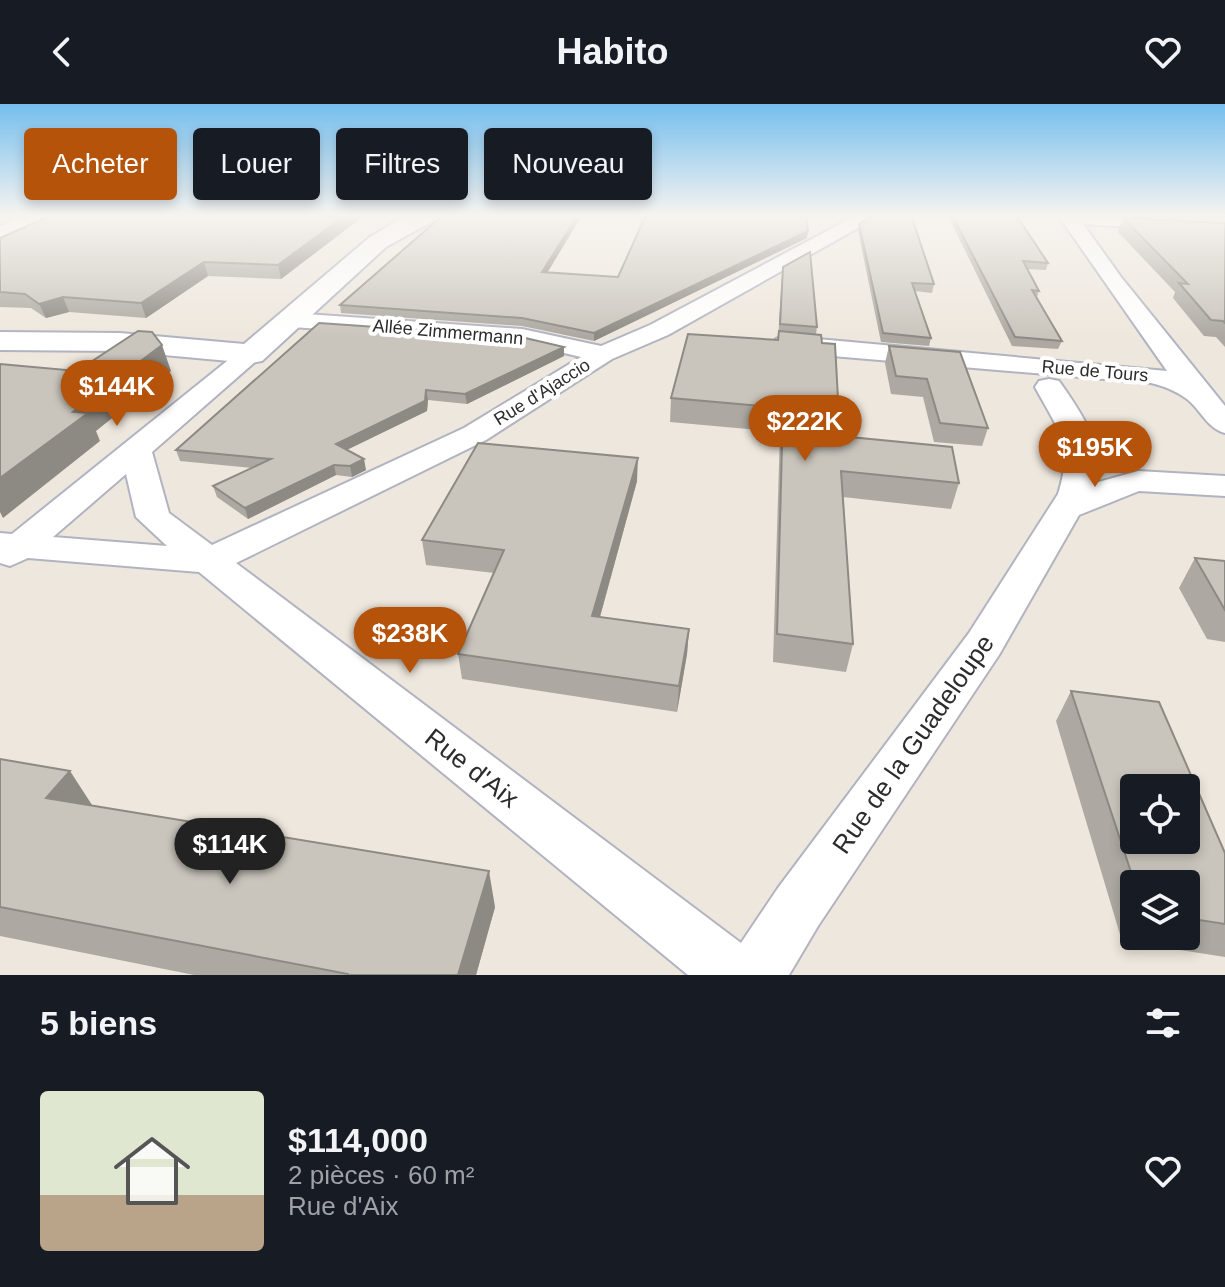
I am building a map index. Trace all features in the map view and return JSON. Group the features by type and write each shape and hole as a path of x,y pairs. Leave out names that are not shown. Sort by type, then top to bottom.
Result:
{"street":[{"path":"6,551 251,354 363,256"},
{"name":"Rue d'Ajaccio","path":"209,561 475,434 603,354 659,330 797,256"},
{"path":"1095,256 1198,394 1225,424"},
{"name":"Allée Zimmermann","path":"292,320 522,336 603,354"},
{"path":"659,330 702,337"},
{"path":"0,341 120,342 251,354"},
{"name":"Rue de Tours","path":"765,342 1152,375 1175,381 1198,394"},
{"name":"Rue de Tours","path":"988,362 1011,368 1049,387"},
{"path":"1087,369 1058,376 1049,387 1083,447 1138,481"},
{"name":"Rue de la Guadeloupe","path":"755,975 798,907 984,644 1081,478 1083,447"},
{"name":"Rue d'Aix","path":"136,448 153,517 735,975"},
{"path":"1065,509 1111,488 1138,481 1225,486"},
{"path":"6,551 209,561"}],"building":[{"path":"0,256 291,256 278,265 204,262 141,303 63,297 39,304 25,294 0,292"},
{"path":"396,256 552,256 542,272 618,277 628,256 756,256 594,333 522,318 340,305"},
{"path":"803,256 810,256 817,327 780,324 783,267"},
{"path":"866,256 925,256 934,284 912,283 931,338 883,333"},
{"path":"973,256 1043,256 1048,263 1023,261 1039,291 1032,290 1062,341 1015,337"},
{"path":"1160,256 1225,256 1225,323 1211,320 1179,283 1188,284"},
{"path":"319,323 521,337 564,347 465,394 426,390 425,401 336,444 364,459 350,466 334,465 245,508 213,486 271,459 176,450"},
{"path":"138,331 152,332 162,345 73,412 88,413 0,478 0,364 77,371"},
{"path":"779,331 821,335 822,343 835,344 840,436 952,447 959,483 841,471 853,644 777,634 783,408 671,398 688,334 778,340"},
{"path":"889,346 960,352 988,428 940,423 927,379 896,376"},
{"path":"478,443 638,458 592,616 689,629 679,686 458,654 504,550 422,540"},
{"path":"1195,558 1225,561 1225,610"},
{"path":"1071,691 1159,702 1190,774 1120,774 1120,839"},
{"path":"0,759 70,771 46,798 489,871 458,975 348,975 0,907"},
{"path":"1200,796 1225,853 1225,924 1200,920 1200,870 1130,870 1125,854 1200,854"}]}
